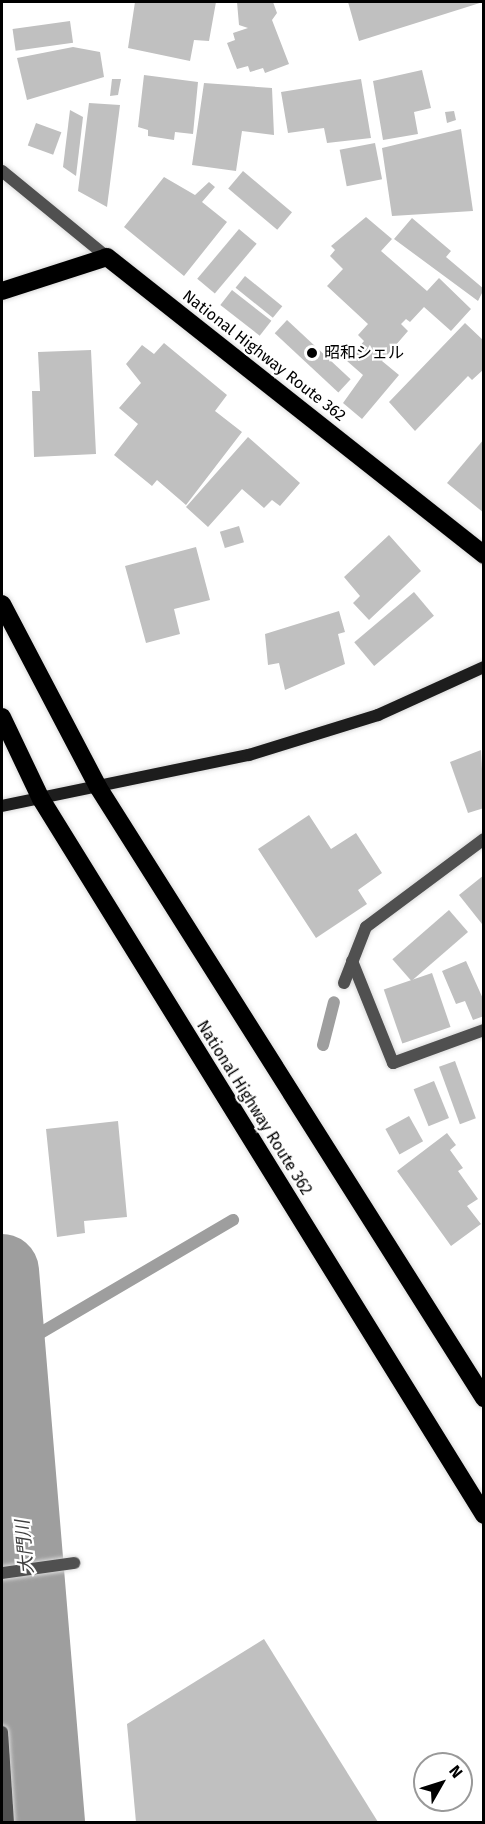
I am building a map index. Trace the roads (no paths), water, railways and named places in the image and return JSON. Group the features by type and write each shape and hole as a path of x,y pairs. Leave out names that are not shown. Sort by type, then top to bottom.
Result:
{"highway":[{"path":"2,291 107,257"},
{"name":"National Highway Route 362","path":"107,257 483,555"},
{"path":"2,604 98,787 483,1398"},
{"name":"National Highway Route 362","path":"2,717 41,799 483,1515"}],"street":[{"path":"2,171 107,257"},
{"path":"2,806 177,774 378,715 483,667"},
{"path":"344,983 366,927 483,839"},
{"path":"352,961 393,1063 483,1030"},
{"path":"2,1573 74,1563"},
{"path":"2,1732 8,1822"}],"waterway":[{"path":"323,1045 334,1002"},
{"path":"8,1352 233,1220"},
{"name":"大門川","path":"2,1271 48,1822"}],"place":[{"name":"昭和シェル","path":"312,353"}]}
